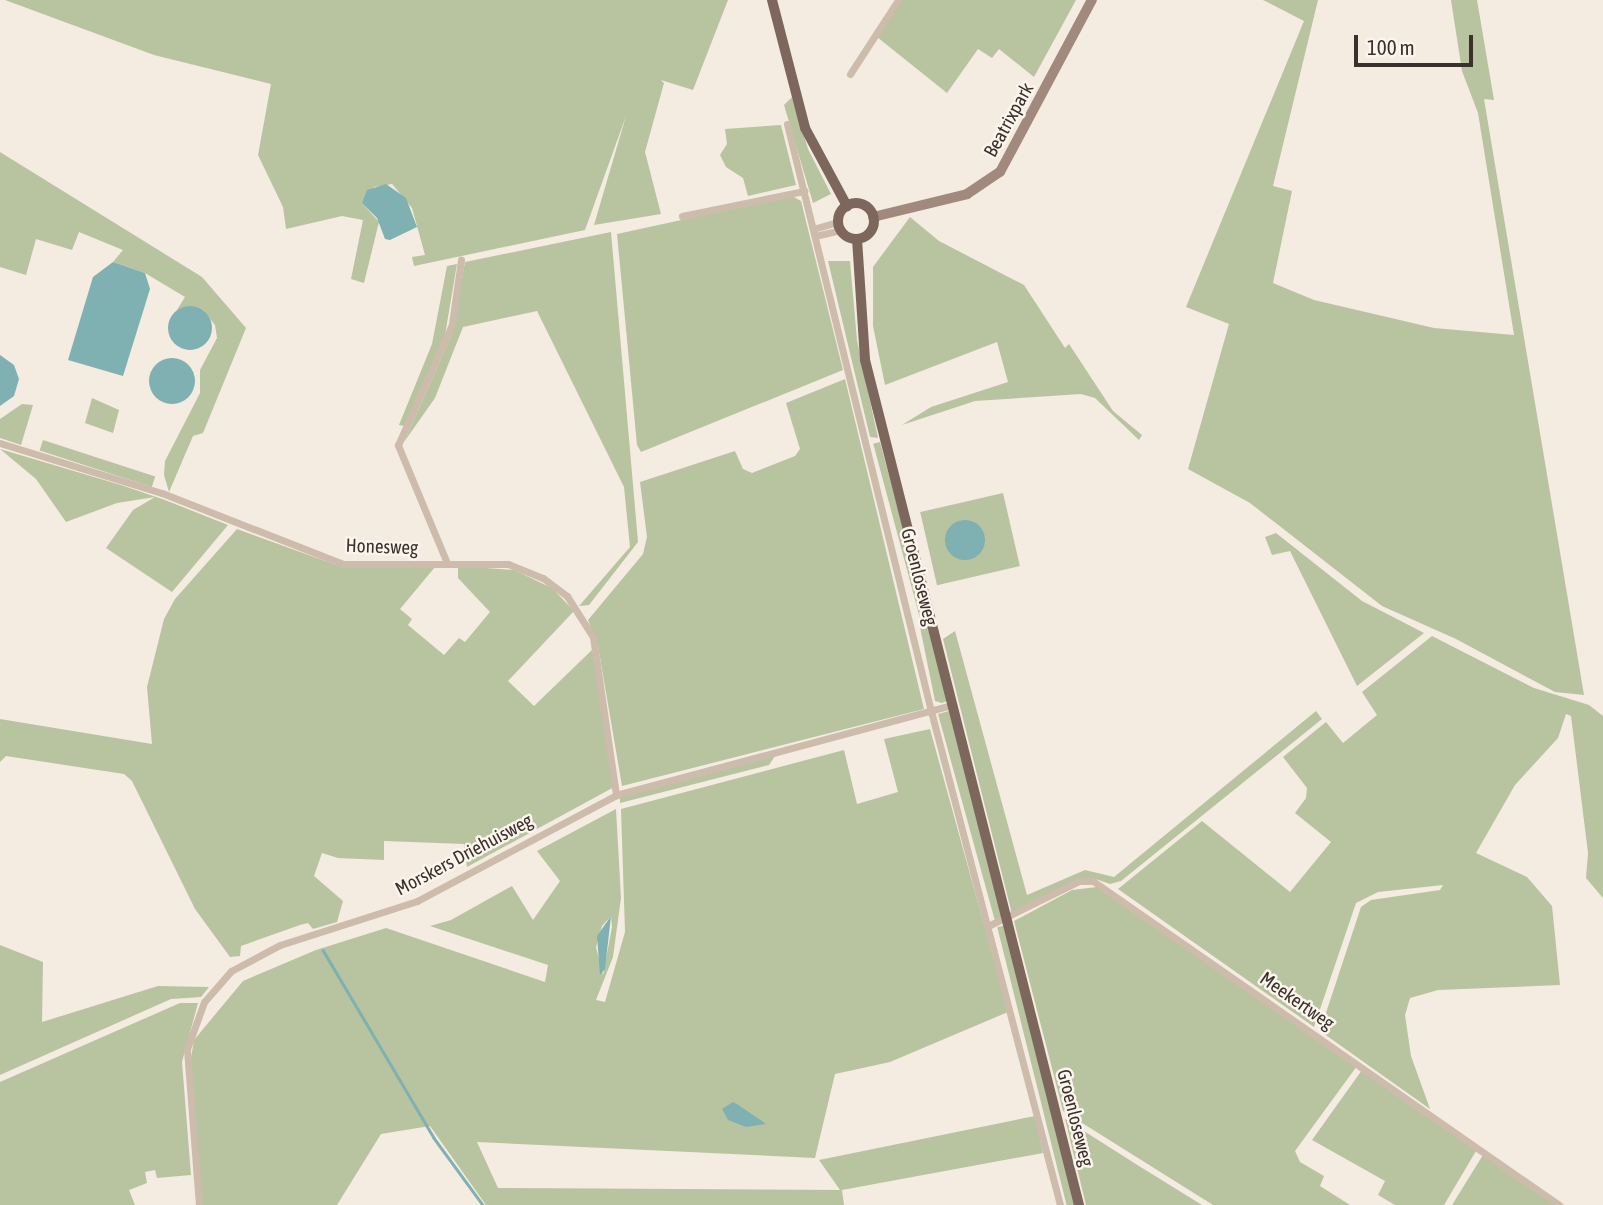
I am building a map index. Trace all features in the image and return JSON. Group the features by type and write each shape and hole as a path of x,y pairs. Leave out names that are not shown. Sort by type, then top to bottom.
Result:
{"main road":[{"path":"772,0 805,128 847,206"},
{"path":"847,206 865,206 873,217 872,230 857,240 839,226 847,206"},
{"name":"Groenloseweg","path":"857,240 865,360 1079,1205"}],"street":[{"path":"850,74 898,0"},
{"name":"Beatrixpark","path":"873,217 967,194 1000,173 1092,0"},
{"name":"Groenloseweg","path":"787,124 931,711 990,925 1060,1205"},
{"path":"682,216 804,191"},
{"path":"814,232 839,226"},
{"path":"447,563 398,445 446,342 461,260"},
{"name":"Honesweg","path":"0,443 162,493 343,564 447,563 523,569 557,588 576,606 593,637 616,795"},
{"name":"Morskers Driehuisweg","path":"199,1205 187,1049 206,999 231,971 280,945 417,901 616,795 952,705"},
{"name":"Meekertweg","path":"1006,917 1079,881 1093,881 1559,1205"},
{"path":"990,925 1006,917"}],"green space":[{"path":"5,0 728,0 693,90 661,80 664,83 645,152 661,214 594,225 626,116 585,230 414,266 412,257 425,255 412,208 392,184 374,187 362,203 379,222 364,283 351,279 363,220 342,216 286,229 283,207 258,155 271,84 154,55"},
{"path":"901,0 1076,0 1034,77 999,49 992,58 978,49 947,93 877,37"},
{"path":"1263,0 1318,0 1273,186 1292,191 1273,283 1314,300 1434,328 1514,335 1478,113 1462,71 1451,0 1477,0 1494,100 1484,99 1584,695 1555,692 1456,639 1382,606 1250,503 1188,469 1229,324 1186,307 1304,21"},
{"path":"792,97 808,149 831,194 813,203 784,105"},
{"path":"781,125 796,185 748,196 743,178 726,167 720,155 727,144 725,129"},
{"path":"0,152 202,277 246,328 203,433 193,436 169,492 164,475 165,461 200,393 200,370 217,338 215,325 203,310 177,310 185,297 145,273 113,262 123,250 79,232 72,250 36,239 26,275 0,267"},
{"path":"792,196 801,201 843,370 641,452 637,445 617,234"},
{"path":"910,217 939,241 1024,285 1065,348 1069,344 1113,411 1142,435 1139,440 1095,398 1081,394 975,401 902,425 931,407 1008,382 997,342 885,385 873,326 873,267"},
{"path":"611,232 638,542 589,605 579,606 630,547 624,487 537,311 463,327 435,398 404,442 452,334 465,262"},
{"path":"828,261 850,261 857,340 878,438 870,437"},
{"path":"457,264 445,335 404,426 399,425 432,344 447,266"},
{"path":"845,379 924,709 622,786 598,646 588,620 643,554 647,537 640,482 735,451 743,469 752,473 795,456 800,449 786,403"},
{"path":"92,398 119,410 113,433 85,423"},
{"path":"22,404 33,405 21,445 0,438 0,419"},
{"path":"43,440 155,476 152,487 40,450"},
{"path":"880,442 926,615 920,617 873,444"},
{"path":"0,449 121,485 165,500 228,525 172,592 106,548 133,510 155,497 117,503 66,522 36,479"},
{"path":"1003,493 1020,566 937,585 920,512"},
{"path":"237,529 339,566 435,567 400,609 412,619 408,625 444,655 459,638 465,642 490,612 458,578 458,566 514,570 552,588 574,611 508,681 534,706 593,649 616,786 467,867 464,844 384,841 384,860 338,858 322,853 314,876 343,901 337,922 313,929 308,923 300,925 241,946 240,956 230,957 195,909 132,781 124,774 6,756 0,762 0,719 152,744 147,687 164,619 175,599"},
{"path":"1276,533 1362,601 1424,633 1357,686 1290,551 1272,555 1265,537"},
{"path":"927,624 947,701 942,703 935,701 920,627"},
{"path":"955,631 1027,895 1085,870 1114,877 1316,711 1322,719 1121,881 1110,884 1093,878 1012,914 943,639"},
{"path":"1432,636 1534,688 1589,705 1603,716 1603,898 1586,878 1588,853 1571,716 1566,714 1558,738 1515,785 1476,853 1527,877 1552,906 1560,985 1438,990 1410,998 1405,1015 1411,1056 1430,1109 1320,1031 1361,907 1371,900 1440,890 1443,885 1378,892 1356,903 1314,1027 1118,889 1202,821 1290,892 1331,842 1295,813 1306,798 1307,788 1283,757 1326,722 1343,743 1377,715 1362,692"},
{"path":"949,711 1004,918 995,921 938,714"},
{"path":"930,729 1008,1012 890,1062 835,1074 815,1158 477,1142 498,1188 840,1190 819,1160 1035,1116 1043,1153 842,1190 844,1205 486,1205 430,1126 381,1134 337,1205 202,1205 191,1058 194,1040 243,981 316,950 386,928 545,982 548,965 430,926 451,920 512,886 533,920 560,881 537,851 616,809 621,898 613,957 596,1000 605,1002 625,932 621,809 844,750 857,804 898,792 884,739","holes":["611,916 612,927 603,975 596,947 602,926"]},
{"path":"775,756 769,765 620,803 620,797"},
{"path":"1097,887 1357,1066 1295,1151 1300,1162 1324,1176 1320,1186 1350,1205 1213,1205 1063,1111 1014,921 1072,890"},
{"path":"1006,925 1076,1205 1067,1205 997,927"},
{"path":"0,945 43,962 42,1022 158,986 209,987 201,997 171,999 0,1075"},
{"path":"180,1003 198,1003 182,1062 191,1175 157,1178 155,1170 145,1172 147,1183 129,1190 135,1205 0,1205 0,1082"},
{"path":"1362,1070 1476,1151 1444,1205 1395,1205 1378,1195 1385,1181 1312,1140"},
{"path":"1065,1119 1139,1166 1202,1205 1086,1205"},
{"path":"1483,1155 1554,1205 1452,1205"}],"water":[{"path":"386,184 406,198 417,227 390,240 385,239 377,218 362,203 367,190"},
{"path":"113,262 145,273 150,289 123,376 68,360 93,277"},
{"path":"190,306 199,307 206,312 211,319 211,337 206,344 199,349 190,350 181,349 174,344 169,337 168,328 169,319 174,312 181,307"},
{"path":"0,355 14,365 19,379 14,396 0,406"},
{"path":"172,358 188,365 195,381 188,397 172,404 156,397 149,381 156,365"},
{"path":"965,520 973,521 979,526 984,532 984,548 979,554 973,559 965,560 957,559 951,554 946,548 945,540 946,532 951,526 957,521"},
{"path":"611,916 605,969 600,975 597,936"},
{"path":"733,1102 766,1124 746,1127 728,1120 722,1109"}],"waterway":[{"path":"323,950 434,1138 483,1205"}]}
